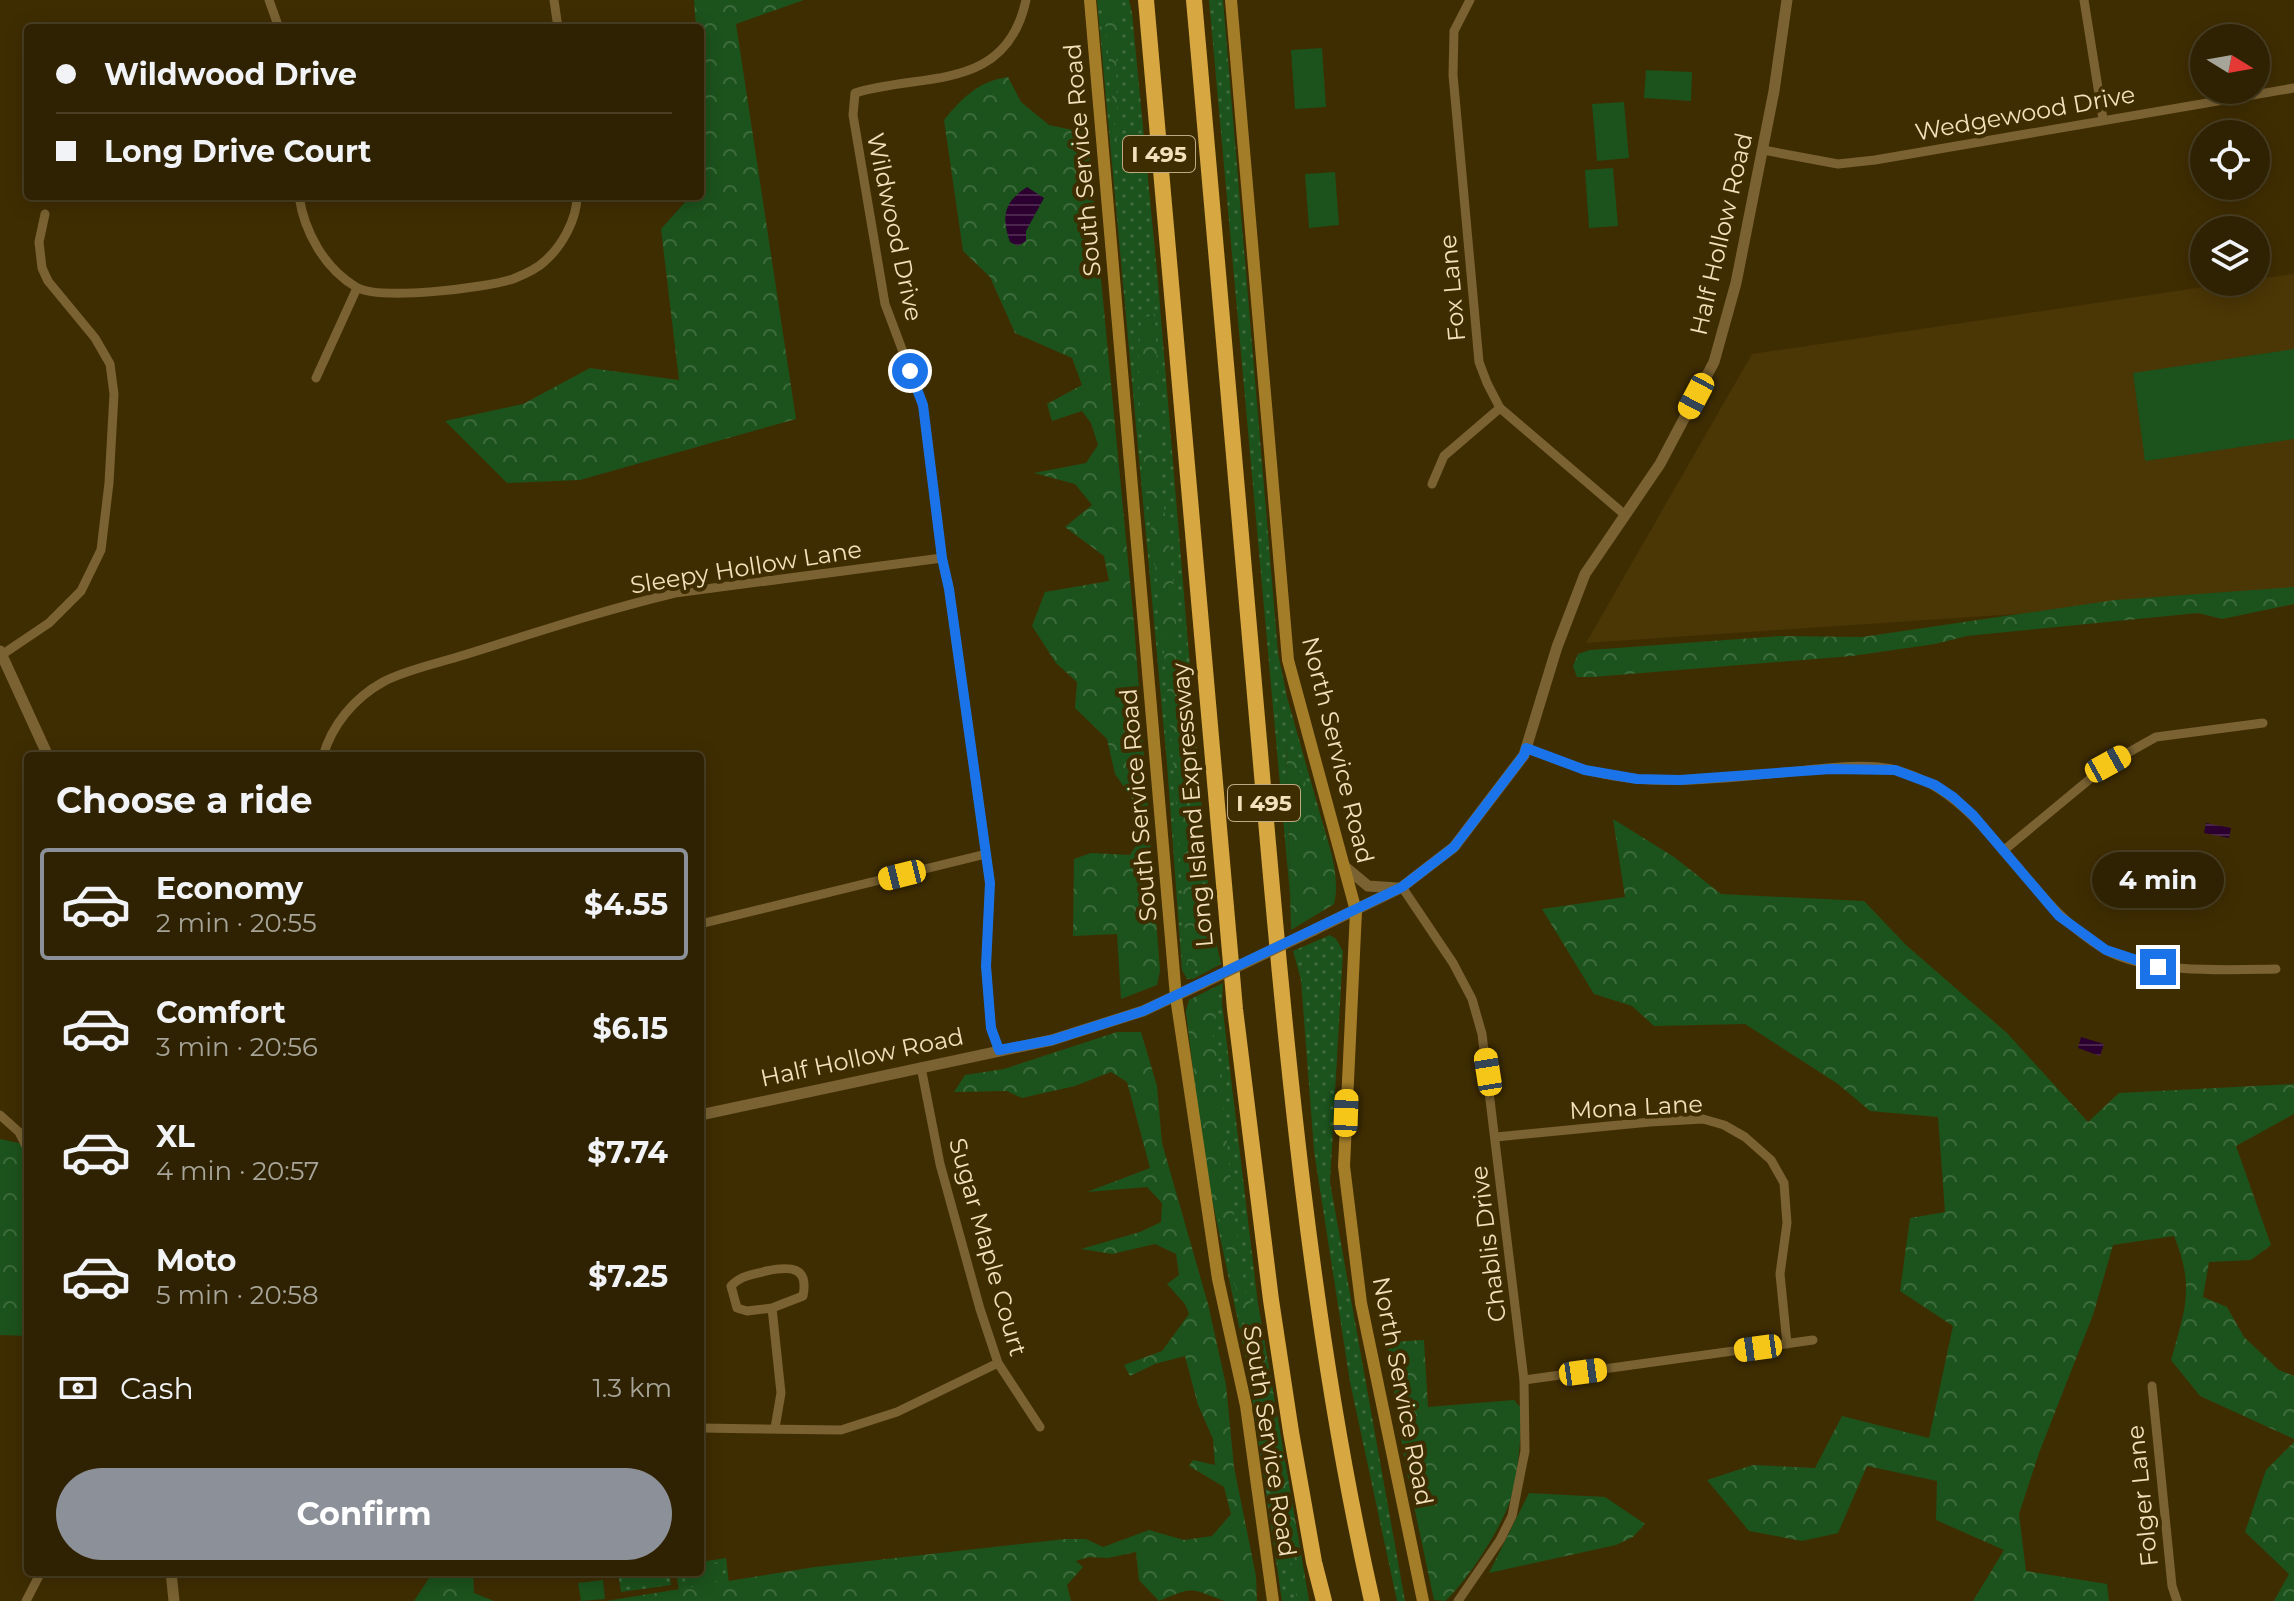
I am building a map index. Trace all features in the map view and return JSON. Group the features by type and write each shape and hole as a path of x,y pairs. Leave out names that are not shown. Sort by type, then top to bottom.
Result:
{"highway":[{"name":"Long Island Expressway","path":"1146,0 1235,1009 1275,1329 1309,1533 1324,1601"},
{"name":"I 495","path":"1194,0 1282,1003 1318,1293 1340,1439 1372,1601"}],"main road":[{"name":"South Service Road","path":"1090,0 1176,997 1218,1279 1246,1406 1273,1601"},
{"name":"North Service Road","path":"1231,0 1288,660 1356,911 1344,1166 1361,1303 1423,1601"}],"street":[{"path":"269,0 278,24"},
{"path":"554,0 557,24"},
{"name":"Wildwood Drive","path":"999,1050 991,1028 986,966 990,883 942,558 923,405 885,304 853,115 855,93 879,86 951,77 973,70 993,58 1011,39 1026,0"},
{"name":"Fox Lane","path":"1470,0 1454,31 1453,75 1479,362 1500,408 1624,514"},
{"name":"Half Hollow Road","path":"704,1114 1052,1040 1143,1011 1402,887 1454,847 1524,755 1557,647 1585,574 1660,464 1714,362 1736,283 1763,150 1787,0"},
{"path":"2084,0 2103,119"},
{"name":"Wedgewood Drive","path":"1763,150 1838,164 1875,160 2294,88"},
{"path":"300,200 311,239 328,263 357,288 392,294 433,292 514,279 544,263 558,248 569,228 576,200"},
{"path":"45,214 39,242 42,268 48,281 95,338 110,364 114,394 109,483 101,550 81,591 49,623 1,652 46,752"},
{"path":"316,378 357,288"},
{"path":"1432,484 1444,456 1500,408"},
{"name":"Sleepy Hollow Lane","path":"325,752 337,724 354,703 384,681 513,639 675,593 942,558"},
{"path":"2003,851 2108,764 2156,737 2263,723"},
{"path":"1526,748 1585,770 1637,779 1680,780 1831,769 1895,770 1935,785 1953,797 1973,815 2059,916 2106,950 2158,967 2276,969"},
{"path":"704,923 986,854"},
{"path":"1344,866 1368,886 1382,889 1402,887"},
{"name":"Chablis Drive","path":"1402,887 1453,963 1472,999 1482,1034 1524,1380 1525,1451 1512,1516 1500,1540 1458,1601"},
{"name":"Sugar Maple Court","path":"921,1067 940,1164 998,1363 1040,1427"},
{"path":"0,1115 19,1132 24,1142"},
{"name":"Mona Lane","path":"1496,1137 1703,1119 1724,1125 1745,1137 1771,1160 1784,1183 1787,1223 1780,1274 1787,1344"},
{"path":"785,1267 795,1269 806,1285 803,1296 772,1308 747,1311 737,1308 731,1286 738,1278 785,1267"},
{"path":"772,1308 781,1393 775,1428"},
{"path":"1524,1380 1813,1340"},
{"path":"704,1428 841,1430 897,1412 998,1363"},
{"name":"Folger Lane","path":"2152,1386 2172,1586 2177,1601"},
{"path":"26,1601 39,1576"},
{"path":"171,1576 174,1601"}],"shaded area":[{"path":"1027,187 1044,198 1026,231 1026,241 1018,246 1010,242 1006,210 1013,198"},
{"path":"2294,274 2294,595 1586,643 1752,354 2190,289 2190,296 2270,296 2270,277"},
{"path":"2206,823 2231,828 2229,838 2204,833"},
{"path":"2081,1037 2104,1044 2100,1056 2078,1048"}],"green space":[{"path":"694,0 804,0 736,24 796,419 580,480 507,483 445,421 523,404 590,368 679,380 661,229 687,200 704,200 704,24 696,24"},
{"path":"1097,0 1129,0 1132,13 1158,282 1211,919 1221,964 1193,979 1187,979 1182,970 1167,764"},
{"path":"1103,0 1122,0 1116,65 1119,165"},
{"path":"1209,0 1223,0 1278,653 1287,697 1328,842 1286,741 1290,895"},
{"path":"1322,48 1326,107 1295,109 1291,50"},
{"path":"1646,70 1692,72 1691,101 1644,98"},
{"path":"1008,77 1021,102 1049,125 1087,133 1134,623 1160,971 1157,985 1121,999 1117,934 1073,936 1074,859 1091,853 1130,855 1139,841 1137,806 1115,774 1107,739 1075,708 1077,682 1056,663 1032,626 1045,592 1109,581 1104,556 1065,527 1092,505 1075,484 1034,473 1086,463 1098,445 1091,423 1082,411 1052,421 1047,404 1082,385 1072,358 1015,333 990,277 963,251 944,120 972,92 988,82"},
{"path":"1624,102 1629,158 1597,161 1592,104"},
{"path":"1613,168 1618,226 1589,228 1585,170"},
{"path":"1335,172 1339,225 1309,228 1305,174"},
{"path":"1155,314 1162,491 1176,603 1177,699 1192,855 1206,942 1221,964 1206,971 1188,970 1168,700 1141,428 1141,319"},
{"path":"2294,349 2294,439 2145,461 2133,373"},
{"path":"2294,587 2294,604 2222,619 2198,613 1967,636 1852,656 1593,677 1577,677 1573,666 1578,654 1590,650 1781,636 1862,637 2115,600"},
{"path":"1286,738 1329,843 1336,886 1334,904 1291,930"},
{"path":"1613,819 1674,857 1721,894 1864,901 1906,945 2007,1033 2088,1122 2119,1093 2294,1084 2294,1114 2236,1146 2271,1245 2251,1260 2209,1262 2203,1297 2227,1307 2244,1337 2279,1370 2294,1376 2294,1439 2200,1396 2171,1360 2186,1298 2184,1270 2174,1236 2113,1245 2093,1315 2039,1453 2019,1514 2026,1571 2107,1584 2109,1601 1973,1601 2004,1550 1936,1520 1937,1481 1867,1466 1838,1533 1802,1541 1749,1531 1707,1480 1753,1465 1815,1468 1842,1416 1929,1438 1953,1326 1900,1291 1910,1218 1945,1212 1938,1117 1870,1111 1838,1084 1745,1024 1654,1026 1632,1006 1594,994 1542,909 1625,897"},
{"path":"1330,935 1343,951 1330,1182 1405,1601 1397,1601 1350,1382 1314,1151 1301,980 1293,951"},
{"path":"1223,983 1222,1003 1258,1304 1309,1601 1282,1601 1247,1363 1204,1162 1186,1011 1189,1000"},
{"path":"1220,985 1213,1037 1220,1074 1234,1213 1246,1295 1260,1316 1309,1601 1297,1601 1277,1466 1266,1447 1253,1359 1206,1164 1186,1011 1189,1000"},
{"path":"1117,1032 1141,1032 1157,1086 1162,1143 1208,1304 1226,1385 1234,1467 1256,1576 1257,1601 1225,1601 1193,1590 1159,1601 1139,1580 1136,1552 1076,1561 1083,1567 1067,1585 1071,1601 606,1601 815,1567 1065,1539 1086,1539 1103,1547 1149,1530 1184,1540 1212,1536 1231,1514 1224,1487 1189,1466 1193,1460 1215,1465 1213,1439 1198,1405 1185,1356 1155,1364 1130,1376 1124,1365 1162,1351 1189,1314 1185,1304 1167,1284 1179,1275 1176,1254 1155,1244 1112,1254 1081,1249 1140,1232 1161,1222 1162,1203 1147,1187 1087,1192 1150,1168 1127,1082 1111,1072 1075,1086 1022,1098 1007,1091 954,1092 965,1075 1004,1069"},
{"path":"0,1139 24,1144 24,1336 0,1335"},
{"path":"1424,1340 1428,1407 1514,1400 1521,1408 1518,1463 1508,1507 1474,1567 1445,1601 1434,1600 1405,1464 1387,1342"},
{"path":"2294,1442 2294,1601 2274,1601 2289,1574 2245,1532 2266,1470"},
{"path":"1529,1493 1605,1497 1645,1524 1633,1537 1616,1545 1489,1573"},
{"path":"726,1558 729,1583 679,1590 677,1576 704,1576 704,1561"},
{"path":"721,1563 724,1580 686,1585 685,1576 704,1576 704,1565"},
{"path":"430,1576 473,1576 474,1593 494,1601 414,1601"},
{"path":"619,1576 670,1576 671,1585 621,1592"},
{"path":"624,1576 662,1576 663,1582 625,1587"},
{"path":"603,1580 605,1599 581,1601 578,1583"}],"route":[{"path":"910,371 923,405 942,558 990,883 986,966 991,1028 999,1050 1052,1040 1143,1011 1402,887 1454,847 1524,755 1526,748 1585,770 1637,779 1680,780 1831,769 1895,770 1935,785 1953,797 1973,815 2059,916 2106,950 2158,967"}]}
